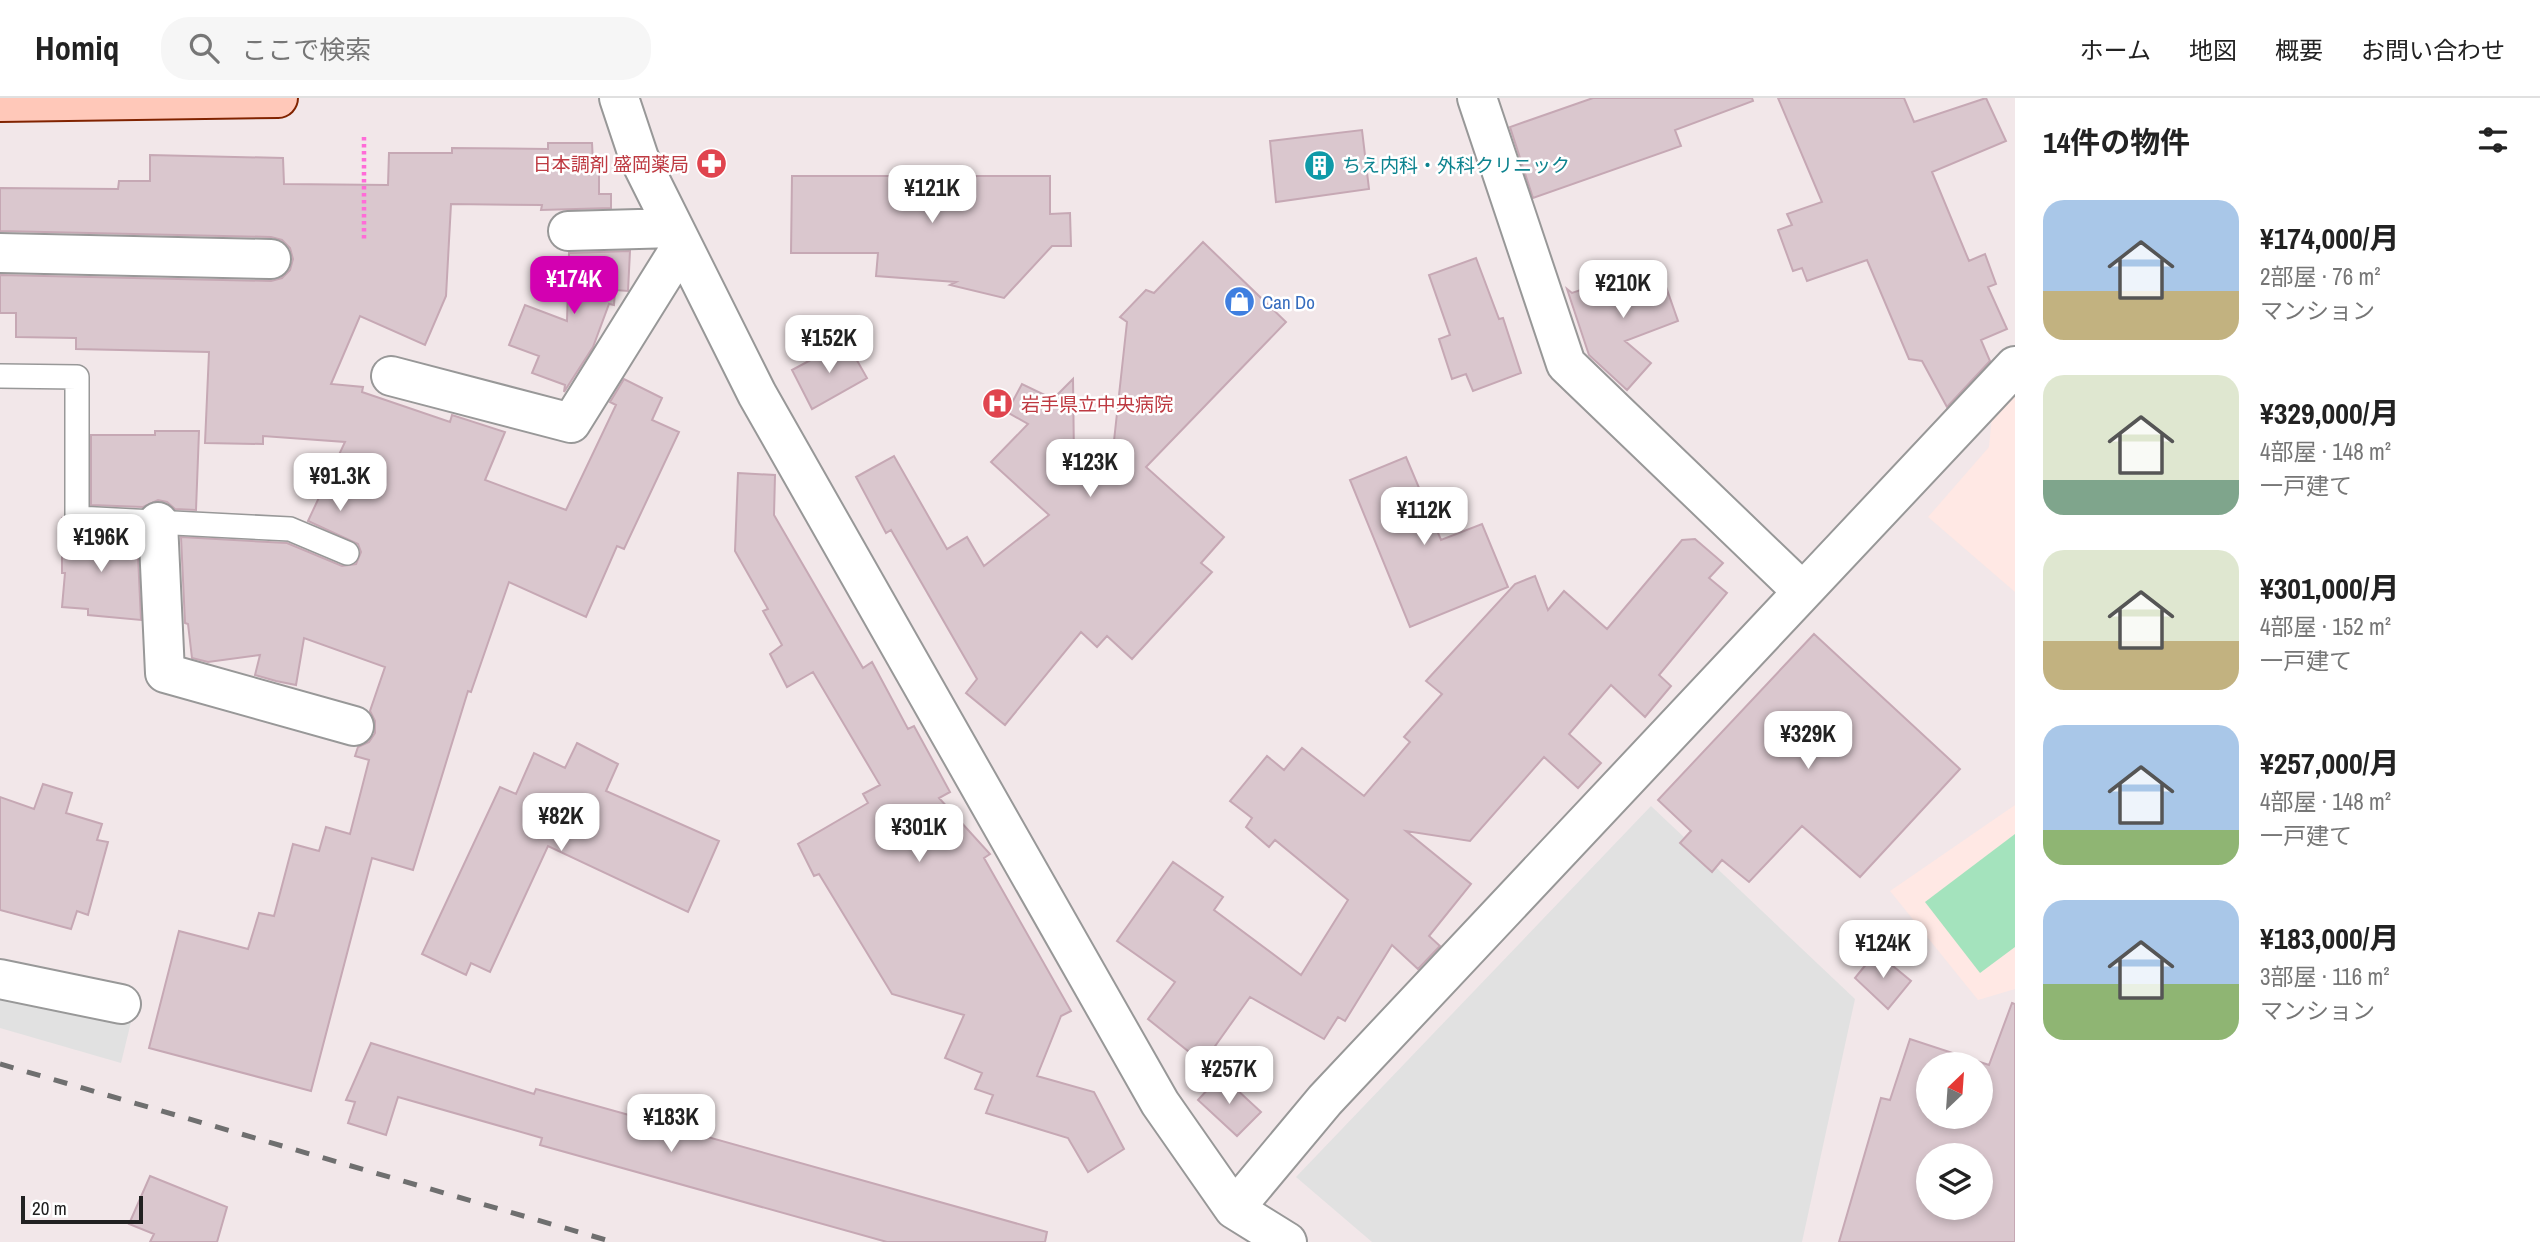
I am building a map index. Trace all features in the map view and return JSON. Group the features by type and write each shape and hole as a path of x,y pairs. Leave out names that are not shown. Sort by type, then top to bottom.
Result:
{"street":[{"path":"0,102 278,98"},
{"path":"619,98 639,158 757,394 1160,1103 1234,1209 1287,1242"},
{"path":"1477,98 1566,364 1801,590"},
{"path":"568,232 678,236"},
{"path":"391,376 570,423 678,236"},
{"path":"0,253 271,259"},
{"path":"1234,1209 1325,1100 1801,590 2015,366"},
{"path":"158,522 165,673 354,726"},
{"path":"0,979 121,1004"}],"lane":[{"path":"0,376 77,377 77,518 290,529 347,553"}],"path":[{"path":"364,137 364,242"}],"shaded area":[{"path":"2015,393 2015,592 1928,517 1989,447 1992,416"},
{"path":"2015,805 2015,989 1978,1000 1890,891"},
{"path":"1651,806 1855,999 1802,1242 1372,1242 1296,1177"},
{"path":"2015,834 2015,947 1980,973 1925,902"},
{"path":"0,992 131,1022 121,1063 0,1028"}],"building":[{"path":"1593,98 1752,98 1753,101 1675,130 1681,146 1533,198 1510,127"},
{"path":"1778,98 1904,98 1914,122 1986,98 2006,141 1932,172 1969,261 1985,254 1996,284 1988,287 2007,329 1981,340 1990,361 1947,407 1922,361 1909,359 1867,260 1807,281 1802,268 1793,271 1778,230 1792,225 1787,214 1822,202"},
{"name":"ちえ内科・外科クリニック","path":"1362,130 1369,189 1276,202 1270,141"},
{"path":"548,143 592,143 593,162 599,162 599,194 611,194 611,208 541,210 542,205 451,204 446,296 425,345 360,316 331,384 363,387 362,392 450,422 452,415 505,432 485,480 566,510 616,405 610,402 624,379 662,398 652,420 679,432 624,549 617,546 586,617 509,582 471,692 468,691 413,870 372,858 311,1091 149,1048 179,931 248,949 259,913 274,916 293,844 319,851 326,827 350,834 369,760 355,756 358,747 369,742 375,733 375,721 370,711 385,667 304,638 296,685 276,681 255,675 260,655 208,662 192,658 188,624 185,623 181,537 287,543 342,566 356,564 361,552 358,544 308,521 345,442 263,436 263,444 205,443 209,352 76,349 76,338 16,337 16,313 0,313 0,275 271,281 282,278 290,270 293,259 290,248 282,240 271,237 0,231 0,188 118,189 119,181 150,181 150,155 283,158 284,184 388,185 389,153 452,153 452,148 548,149"},
{"path":"792,176 1050,176 1050,214 1070,213 1071,246 1052,246 1004,298 950,285 956,282 876,276 878,253 791,253"},
{"path":"1203,242 1286,322 1146,467 1224,537 1201,563 1212,572 1132,659 1107,636 1097,647 1081,632 1005,725 966,693 977,679 891,530 886,533 856,477 894,456 947,549 967,537 984,566 1049,515 991,462 1028,424 1007,412 1022,384 1053,399 1073,379 1074,458 1112,459 1127,322 1120,317 1146,290 1154,293"},
{"path":"630,251 628,291 615,290 614,305 609,304 593,347 564,392 565,385 532,373 539,356 509,345 525,305 567,321 569,253"},
{"path":"1476,258 1499,319 1503,318 1521,373 1473,391 1466,374 1452,379 1439,339 1450,335 1429,275"},
{"path":"1658,264 1678,321 1625,341 1651,363 1627,390 1589,355 1567,289 1572,293"},
{"path":"846,341 867,378 812,409 792,370"},
{"path":"155,431 199,431 196,510 175,509 167,502 158,500 143,507 91,505 91,435 155,435"},
{"path":"1406,457 1441,540 1482,524 1508,587 1410,627 1350,480"},
{"path":"738,473 775,475 774,515 863,668 872,662 908,729 914,726 950,792 939,798 990,854 984,858 1071,1011 1061,1016 1037,1076 1094,1092 1124,1149 1088,1172 1068,1138 986,1113 993,1095 975,1089 982,1073 945,1058 964,1015 892,994 819,874 814,876 798,844 868,803 863,794 880,785 813,672 787,687 770,654 782,645 763,611 768,609 735,551"},
{"path":"62,517 65,525 76,532 137,535 141,620 88,615 88,609 62,607 65,573 62,573"},
{"path":"1695,539 1723,563 1709,578 1727,593 1659,675 1671,686 1645,717 1611,685 1569,734 1601,763 1578,788 1544,757 1470,841 1406,831 1471,884 1429,936 1440,946 1418,969 1392,945 1345,1021 1338,1017 1324,1039 1250,997 1203,1063 1148,1019 1175,982 1117,941 1173,862 1223,897 1214,910 1301,975 1348,900 1275,840 1269,847 1246,827 1252,818 1230,801 1267,756 1284,770 1302,748 1364,796 1410,742 1404,737 1442,694 1426,681 1515,584 1535,576 1548,610 1564,591 1607,629 1682,540"},
{"path":"1814,634 1960,769 1860,877 1802,826 1749,882 1722,860 1712,872 1680,843 1691,831 1658,800"},
{"path":"577,743 618,764 606,791 719,841 688,912 548,846 490,972 471,963 466,975 422,954 500,787 516,794 534,753 565,768"},
{"path":"43,784 72,793 66,813 102,824 97,840 108,842 88,915 77,911 71,929 0,910 0,797 34,809"},
{"path":"1876,952 1911,981 1888,1009 1855,978"},
{"path":"2012,1003 2015,1004 2015,1242 1839,1242 1881,1098 1890,1100 1910,1039 1950,1052 1916,1052 1916,1129 1993,1129 1993,1054"},
{"path":"371,1043 534,1094 536,1089 1047,1232 1045,1242 887,1242 540,1145 542,1138 398,1097 386,1135 348,1123 355,1102 346,1100"},
{"path":"1221,1075 1261,1112 1237,1136 1198,1100"},
{"path":"150,1176 227,1207 217,1242 150,1242 154,1234 129,1224"}],"railway":[{"path":"0,1064 613,1242"}],"place":[{"name":"日本調剤 盛岡薬局","path":"712,164"},
{"name":"ちえ内科・外科クリニック","path":"1319,165"},
{"name":"Can Do","path":"1239,302"},
{"name":"岩手県立中央病院","path":"998,404"}]}
